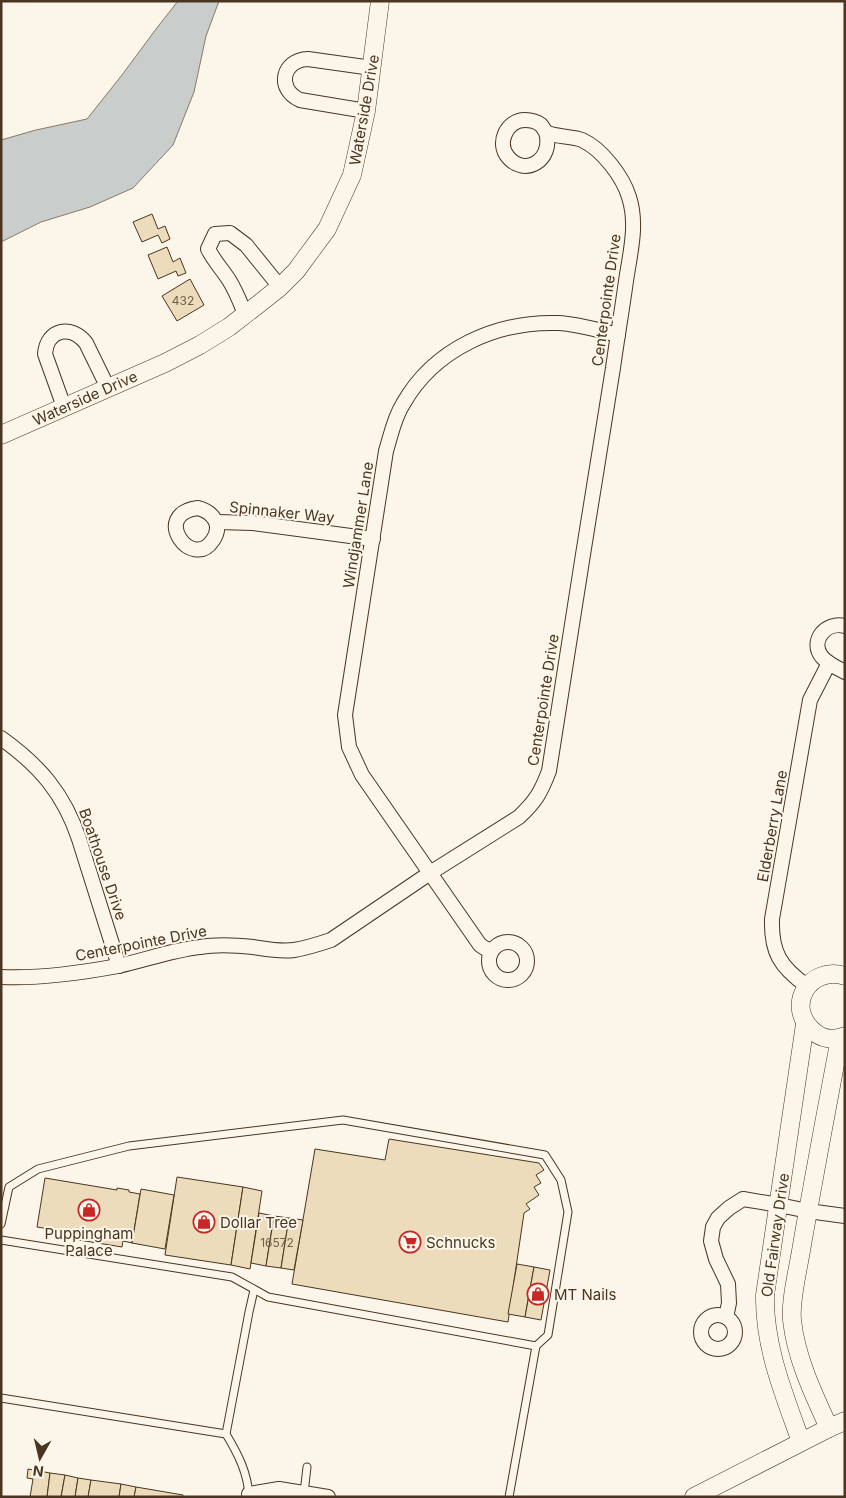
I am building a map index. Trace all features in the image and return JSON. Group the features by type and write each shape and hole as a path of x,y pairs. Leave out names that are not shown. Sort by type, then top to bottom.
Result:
{"street":[{"name":"Waterside Drive","path":"1,435 200,345 245,314 280,287 296,271 327,229 352,175 366,111 380,1"},
{"path":"366,111 300,100 288,92 285,78 289,68 294,63 308,59 372,68"},
{"name":"Centerpointe Drive","path":"1,977 36,978 119,966 201,946 236,945 272,950 293,950 314,946 331,940 430,873 519,817 532,805 542,790 549,771 633,236 633,218 629,197 622,180 600,152 582,140 546,132"},
{"path":"245,314 233,288 213,260 208,249 215,234 230,233 246,245 280,287"},
{"name":"Windjammer Lane","path":"492,952 480,945 362,774 349,747 345,715 386,451 393,425 402,405 416,384 434,364 465,344 489,334 540,324 582,327 618,335"},
{"path":"64,407 44,354 45,347 54,335 67,331 81,337 86,343 108,388"},
{"name":"Spinnaker Way","path":"217,522 253,523 373,539"},
{"path":"845,626 833,625 827,628 819,636 818,650 821,656 829,663 845,672"},
{"name":"Elderberry Lane","path":"807,986 796,979 785,966 773,946 772,919 810,700 829,663"},
{"name":"Boathouse Drive","path":"1,738 36,767 52,784 63,801 76,830 119,966"},
{"path":"807,986 826,974 845,976"},
{"name":"Old Fairway Drive","path":"801,1442 773,1361 765,1314 765,1295 805,1024 801,1013 801,1002 807,986"},
{"name":"Old Fairway Drive","path":"805,1024 818,1035 829,1039 842,1037 808,1212 793,1300 792,1318 797,1348 807,1378 837,1425"},
{"path":"726,1317 729,1303 728,1284 716,1259 711,1241 713,1227 718,1218 729,1208 743,1200 779,1205 808,1212 845,1216"},
{"path":"694,1497 837,1425"},
{"path":"249,1495 278,1489 328,1497"}],"lane":[{"path":"1,1224 9,1187 38,1169 139,1145 344,1120 545,1155 561,1180 568,1212 548,1335 536,1346 509,1497"},
{"path":"1,1240 232,1277 268,1297 536,1346"},
{"path":"249,1495 247,1477 240,1458 226,1434 254,1290"},
{"path":"1,1398 226,1434"},
{"path":"304,1493 307,1467"}],"shaded area":[{"path":"178,1 219,1 206,36 194,92 173,145 133,188 90,207 41,222 1,242 1,140 87,119"}],"building":[{"path":"152,214 158,229 165,226 170,239 162,243 158,235 142,242 133,222"},
{"path":"167,247 173,262 180,258 186,273 178,276 176,271 158,279 148,255"},
{"path":"190,279 204,305 177,321 162,296"},
{"name":"Schnucks","path":"389,1139 539,1163 544,1170 536,1175 541,1183 534,1187 539,1195 526,1204 530,1209 524,1213 508,1322 292,1284 315,1149 385,1160"},
{"name":"Dollar Tree","path":"177,1177 243,1187 231,1265 165,1255"},
{"name":"Puppingham Palace","path":"45,1178 117,1190 117,1188 129,1190 129,1192 140,1194 132,1243 123,1241 122,1247 79,1240 80,1234 37,1227"},
{"path":"243,1187 262,1191 250,1269 231,1265"},
{"path":"141,1189 174,1195 165,1249 132,1243"},
{"path":"259,1213 274,1216 266,1266 251,1263"},
{"path":"274,1216 289,1218 281,1268 266,1266"},
{"path":"289,1218 303,1220 294,1270 281,1268"},
{"path":"517,1264 534,1267 525,1317 508,1314"},
{"name":"MT Nails","path":"534,1267 550,1270 541,1320 525,1317"},
{"path":"28,1469 50,1473 47,1497 30,1497 33,1479 27,1478"},
{"path":"50,1473 65,1475 61,1497 47,1497"},
{"path":"65,1475 78,1478 75,1497 61,1497"},
{"path":"78,1478 91,1480 88,1497 75,1497"},
{"path":"91,1480 121,1484 119,1497 88,1497"},
{"path":"121,1484 136,1487 134,1497 119,1497"},
{"path":"136,1487 183,1495 183,1497 134,1497"}],"place":[{"name":"Puppingham Palace","path":"89,1210"},
{"name":"Dollar Tree","path":"204,1222"},
{"name":"Schnucks","path":"410,1242"},
{"name":"MT Nails","path":"538,1294"}]}
